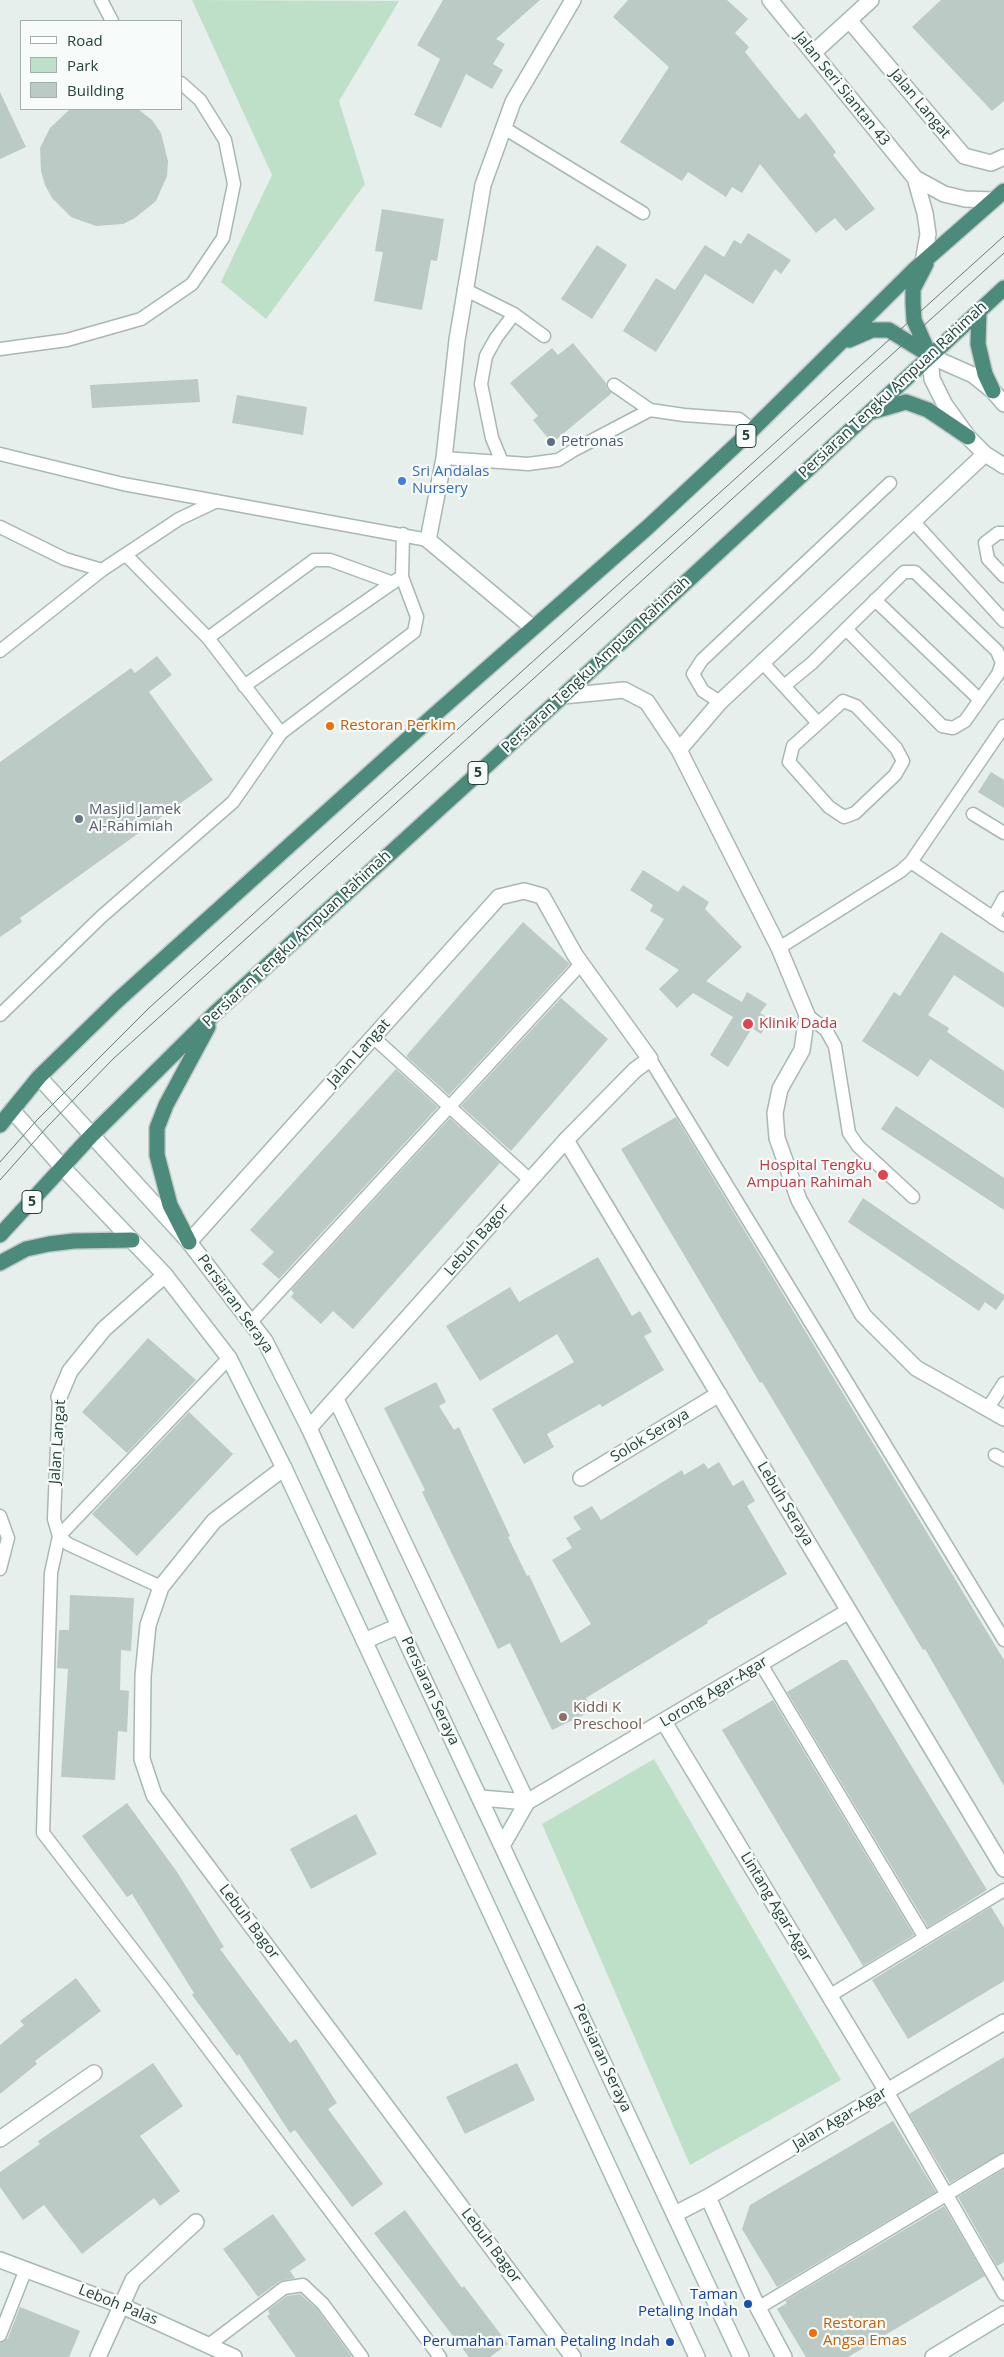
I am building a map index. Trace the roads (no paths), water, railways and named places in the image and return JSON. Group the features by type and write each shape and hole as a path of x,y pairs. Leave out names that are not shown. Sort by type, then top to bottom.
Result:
{"highway":[{"name":"5","path":"0,1124 39,1077 118,1000 648,527 752,430 927,258 999,196"},
{"path":"927,258 914,289 912,303 914,320 930,356"},
{"name":"Persiaran Tengku Ampuan Rahimah","path":"0,1235 91,1136 216,1013 563,696 1004,288"},
{"path":"979,311 978,344 985,374 994,391"},
{"path":"841,344 872,330 889,330 930,356"},
{"path":"868,413 906,402 928,410 968,437"},
{"path":"189,1242 170,1205 157,1156 157,1128 166,1105 216,1013"},
{"path":"0,1263 26,1249 49,1244 74,1241 132,1240"}],"street":[{"path":"533,628 428,540 444,458 464,289 483,185 513,102 573,0"},
{"name":"Jalan Seri Siantan 43","path":"770,0 915,178"},
{"path":"813,53 871,0"},
{"name":"Jalan Langat","path":"850,20 964,156 991,163 1004,157"},
{"path":"915,178 944,194 965,199 999,196"},
{"path":"915,178 925,214 928,234 927,258"},
{"path":"1004,404 994,391 973,375 930,356 932,379 945,406 968,437 985,454 1004,466"},
{"path":"679,750 720,702 985,454"},
{"path":"563,696 596,691 624,690 647,702 679,750 779,948 807,1015 802,1050 780,1088 775,1114 777,1138 799,1200 863,1315 916,1368 1004,1418"},
{"name":"Jalan Langat","path":"189,1242 499,897 524,891 542,896 581,964"},
{"path":"581,964 650,1059"},
{"name":"Lebuh Bagor","path":"309,1428 566,1140 635,1070 650,1059"},
{"name":"Persiaran Seraya","path":"39,1077 189,1242 265,1340 309,1428 399,1626 503,1844 741,2357"},
{"path":"12,1110 63,1168 166,1275 229,1358 284,1468 697,2357"},
{"name":"Lebuh Seraya","path":"566,1140 1004,1869"},
{"name":"Jalan Langat","path":"59,1397 70,1371 104,1329 166,1275"},
{"name":"Solok Seraya","path":"580,1478 719,1394"},
{"path":"336,1399 527,1802"},
{"name":"Lebuh Bagor","path":"284,1468 214,1521 160,1587 148,1625 144,1676 142,1759 154,1795 573,2357"},
{"name":"Lorong Agar-Agar","path":"527,1802 849,1611"},
{"path":"364,1641 399,1626"},
{"name":"Lintang Agar-Agar","path":"664,1722 887,2091"},
{"path":"481,1798 527,1802"},
{"path":"503,1844 527,1802"},
{"name":"Jalan Agar-Agar","path":"674,2214 708,2197 1004,2022"},
{"path":"0,2139 94,2073"},
{"path":"708,2197 758,2308 784,2357"},
{"path":"103,2354 120,2305 133,2280 196,2222"},
{"name":"Leboh Palas","path":"0,2260 120,2305 210,2344 234,2357"},
{"path":"933,2357 1004,2314"}],"lane":[{"path":"101,0 111,20"},
{"path":"0,349 67,340 141,319 192,284 223,238 234,184 225,140 200,100 182,84"},
{"path":"504,128 643,213"},
{"path":"464,289 514,314 544,336"},
{"path":"502,462 492,438 482,384 486,356 496,338 514,314"},
{"path":"614,385 650,410 684,415 739,419 752,430"},
{"path":"444,458 528,464 558,460 650,410"},
{"path":"0,454 123,484 428,540"},
{"path":"720,702 703,691 693,674 702,660 890,483"},
{"path":"0,651 102,570 179,519 217,501"},
{"path":"913,521 1004,621"},
{"path":"0,527 64,559 102,570"},
{"path":"1004,533 998,533 985,543 988,559 1004,576"},
{"path":"0,1015 101,917 233,802 281,733 414,632 418,617 397,580 403,534"},
{"path":"126,555 208,638 281,733"},
{"path":"208,638 314,560 330,560 397,580"},
{"path":"784,686 812,663 846,629 875,600 904,572 915,572 997,651 1002,663 998,674 965,721 953,728 942,726 846,629"},
{"path":"244,686 397,580"},
{"path":"875,600 980,700"},
{"path":"762,662 818,723"},
{"path":"843,701 856,706 896,748 902,761 895,775 888,782 855,813 844,817 829,808 789,762 793,746 818,723 843,701"},
{"path":"779,948 901,871 911,862 1004,726"},
{"path":"973,814 1004,833"},
{"path":"911,862 999,921 1004,898"},
{"path":"251,1322 581,964"},
{"path":"807,1015 826,1030 835,1046 849,1133 858,1146 913,1197"},
{"path":"373,1037 530,1180"},
{"path":"650,1059 1004,1640"},
{"path":"229,1358 59,1536 51,1573 43,1833 164,1990 440,2357"},
{"path":"988,1408 1004,1383"},
{"name":"Jalan Langat","path":"59,1397 54,1519 59,1536"},
{"path":"0,1516 8,1538 0,1569"},
{"path":"59,1536 68,1544 160,1587"},
{"path":"761,1664 925,1938"},
{"path":"829,1996 1004,1890"},
{"path":"887,2091 1004,2294"},
{"path":"758,2308 1004,2160"},
{"path":"0,2335 26,2269"},
{"path":"210,2344 284,2288 303,2285 323,2304 362,2357"}],"tram line":[{"path":"0,1162 37,1120 149,1008 1004,236"},
{"path":"0,1180 48,1126 113,1059 1004,253"}],"place":[{"name":"Petronas","path":"551,442"},
{"name":"Sri Andalas Nursery","path":"402,481"},
{"name":"Restoran Perkim","path":"330,726"},
{"name":"Masjid Jamek Al-Rahimiah","path":"79,819"},
{"name":"Klinik Dada","path":"748,1024"},
{"name":"Hospital Tengku Ampuan Rahimah","path":"883,1175"},
{"name":"Kiddi K Preschool","path":"563,1717"},
{"name":"Taman Petaling Indah","path":"748,2304"},
{"name":"Restoran Angsa Emas","path":"813,2333"},
{"name":"Perumahan Taman Petaling Indah","path":"670,2342"}]}
